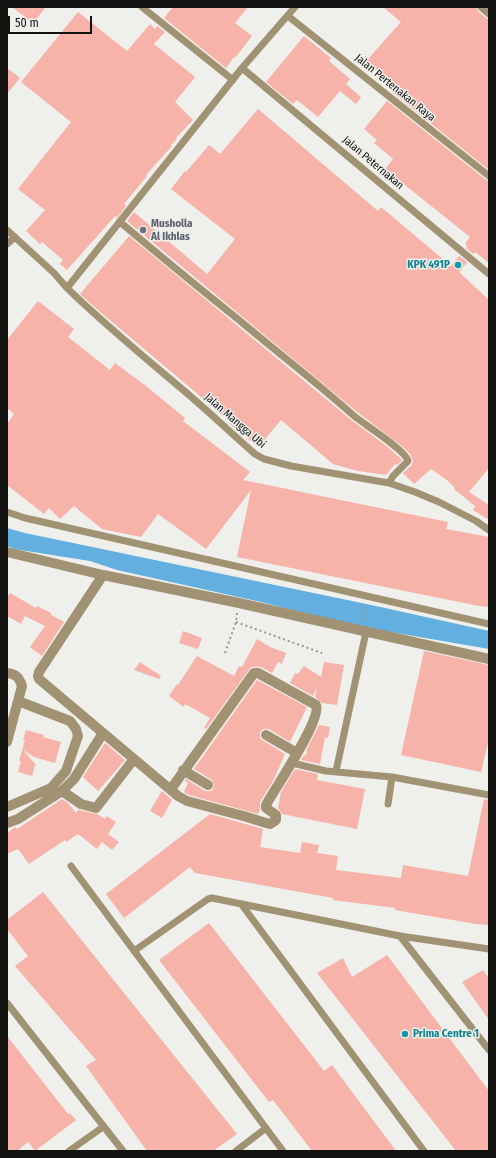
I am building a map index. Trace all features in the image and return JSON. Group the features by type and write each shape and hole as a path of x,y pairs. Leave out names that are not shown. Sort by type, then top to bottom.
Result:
{"street":[{"path":"7,552 103,575 489,659"},
{"path":"103,575 38,676 39,679 178,796 187,801 270,824 276,820 276,815 266,808 266,805 292,763 315,717 317,710 316,704 256,672 254,673 183,770 171,789"},
{"path":"7,673 16,676 21,682 22,686 7,742"},
{"path":"7,807 51,788 68,767 78,736 77,731 70,721 18,701"},
{"path":"7,823 18,819 62,791 74,779 103,734"},
{"path":"266,735 297,753"},
{"path":"62,791 81,804 96,808 134,759"},
{"path":"183,770 208,785"}],"lane":[{"path":"142,7 233,80"},
{"path":"67,288 242,68 295,7"},
{"path":"481,7 489,14"},
{"name":"Jalan Pertenakan Raya","path":"288,16 489,176"},
{"name":"Jalan Peternakan","path":"242,68 489,274"},
{"path":"120,222 238,320 311,378 363,423 396,446 407,457 408,461 393,476 389,483"},
{"name":"Jalan Mangga Ubi","path":"7,230 54,273 67,288 100,319 255,454 272,462 389,483 439,502 476,521 489,530"},
{"path":"7,244 15,237"},
{"path":"7,512 25,518 247,570 489,624"},
{"path":"336,771 366,632"},
{"path":"292,763 318,769 392,777 489,795"},
{"path":"388,804 392,777"},
{"path":"71,866 283,1151"},
{"path":"134,951 208,899 216,899 400,936 489,949"},
{"path":"242,905 424,1151"},
{"path":"400,936 489,1050"},
{"path":"7,1003 123,1151"},
{"path":"69,1151 103,1127"},
{"path":"236,1151 266,1128"}],"path":[{"path":"362,619 365,603"},
{"path":"225,653 236,622 239,604"},
{"path":"236,622 322,653"}],"water":[{"path":"7,528 489,631 489,649 350,625 261,602 117,570 90,561 14,549 7,546"}],"building":[{"path":"12,7 46,7 33,23"},
{"path":"173,7 248,7 235,23 252,36 226,68 164,18"},
{"path":"383,7 476,7 478,11 489,19 489,170 393,93 397,88 383,77 384,76 367,60 401,22"},
{"path":"78,12 127,51 150,24 155,29 157,26 165,32 154,44 195,77 175,102 193,120 176,138 177,139 171,145 172,146 146,175 147,176 124,204 126,206 117,218 115,216 67,270 60,264 63,260 42,242 40,244 26,231 45,210 18,189 71,122 21,82"},
{"path":"304,36 331,58 329,61 350,79 346,84 361,97 356,104 340,91 318,117 297,100 293,104 266,82"},
{"path":"7,68 20,78 7,94"},
{"path":"387,101 489,181 489,263 475,252 473,254 466,248 467,246 465,244 470,237 385,169 393,159 374,143 377,140 364,129"},
{"path":"258,109 378,211 381,207 451,266 459,256 467,262 459,272 489,300 489,468 469,492 489,505 489,520 473,510 475,506 454,489 455,488 448,481 431,469 414,484 403,473 412,465 413,461 410,454 403,447 356,411 127,221 134,212 207,274 235,239 171,189 209,145 220,154"},
{"path":"129,236 350,419 389,448 402,460 397,465 395,464 386,475 358,471 333,464 281,420 258,447 230,424 231,422 80,294"},
{"path":"38,301 74,329 68,337 110,370 115,363 185,418 183,421 250,472 243,480 448,522 446,529 489,537 489,607 237,557 251,490 206,549 158,514 141,537 102,529 74,506 60,519 49,508 44,514 7,485 7,424 14,414 7,408 7,340"},
{"path":"10,593 36,608 37,606 51,613 51,615 64,622 42,656 30,647 45,626 25,616 21,624 7,616 7,598"},
{"path":"183,631 202,638 198,649 179,643"},
{"path":"257,639 270,647 286,653 282,664 278,662 272,673 261,667 251,667 206,729 204,728 210,718 185,704 184,707 169,696 197,656 234,676 239,666 242,667"},
{"path":"424,651 489,665 489,738 481,772 401,755"},
{"path":"140,662 161,676 159,679 134,670"},
{"path":"324,662 344,665 337,705 322,703 315,697 317,688 313,696 290,683 295,673 298,674 304,666 321,677"},
{"path":"257,680 307,707 290,742 269,729 263,729 260,732 260,738 262,740 285,754 273,781 260,802 260,810 258,814 189,795 184,792 188,783 185,781 186,779 205,791 211,791 213,789 214,785 212,780 194,769"},
{"path":"319,725 330,727 328,738 325,737 320,764 301,760 304,755 306,756 307,749"},
{"path":"26,730 61,742 55,763 34,757 23,750 36,765 32,776 18,772"},
{"path":"105,743 125,760 98,791 83,777"},
{"path":"295,769 318,774 317,780 365,789 357,829 282,814 278,808 281,792"},
{"path":"162,791 172,800 162,818 150,811"},
{"path":"62,799 68,803 76,813 78,810 97,814 105,819 107,816 116,822 108,834 119,842 112,850 102,842 97,849 78,834 66,842 65,840 29,864 18,849 7,854 7,833 15,827 17,829"},
{"path":"484,799 489,800 489,925 395,910 395,908 333,900 333,898 195,873 190,867 124,918 106,894 210,814 263,829 260,847 300,853 302,842 319,845 317,853 338,856 336,870 401,878 403,865 468,876"},
{"path":"43,892 237,1134 213,1151 147,1151 86,1066 96,1060 15,966 28,956 7,929 7,920"},
{"path":"209,923 324,1071 332,1065 396,1151 312,1151 273,1100 269,1102 159,960"},
{"name":"Prima Centre 1","path":"387,955 489,1091 489,1151 456,1151 317,973 343,958 352,977"},
{"path":"483,970 489,978 489,1020 462,982"},
{"path":"7,1036 68,1114 70,1113 76,1120 35,1151 28,1142 17,1151 7,1151"}],"place":[{"name":"Musholla Al Ikhlas","path":"143,230"},
{"name":"KPK 491P","path":"458,265"},
{"name":"Prima Centre 1","path":"405,1034"}]}
